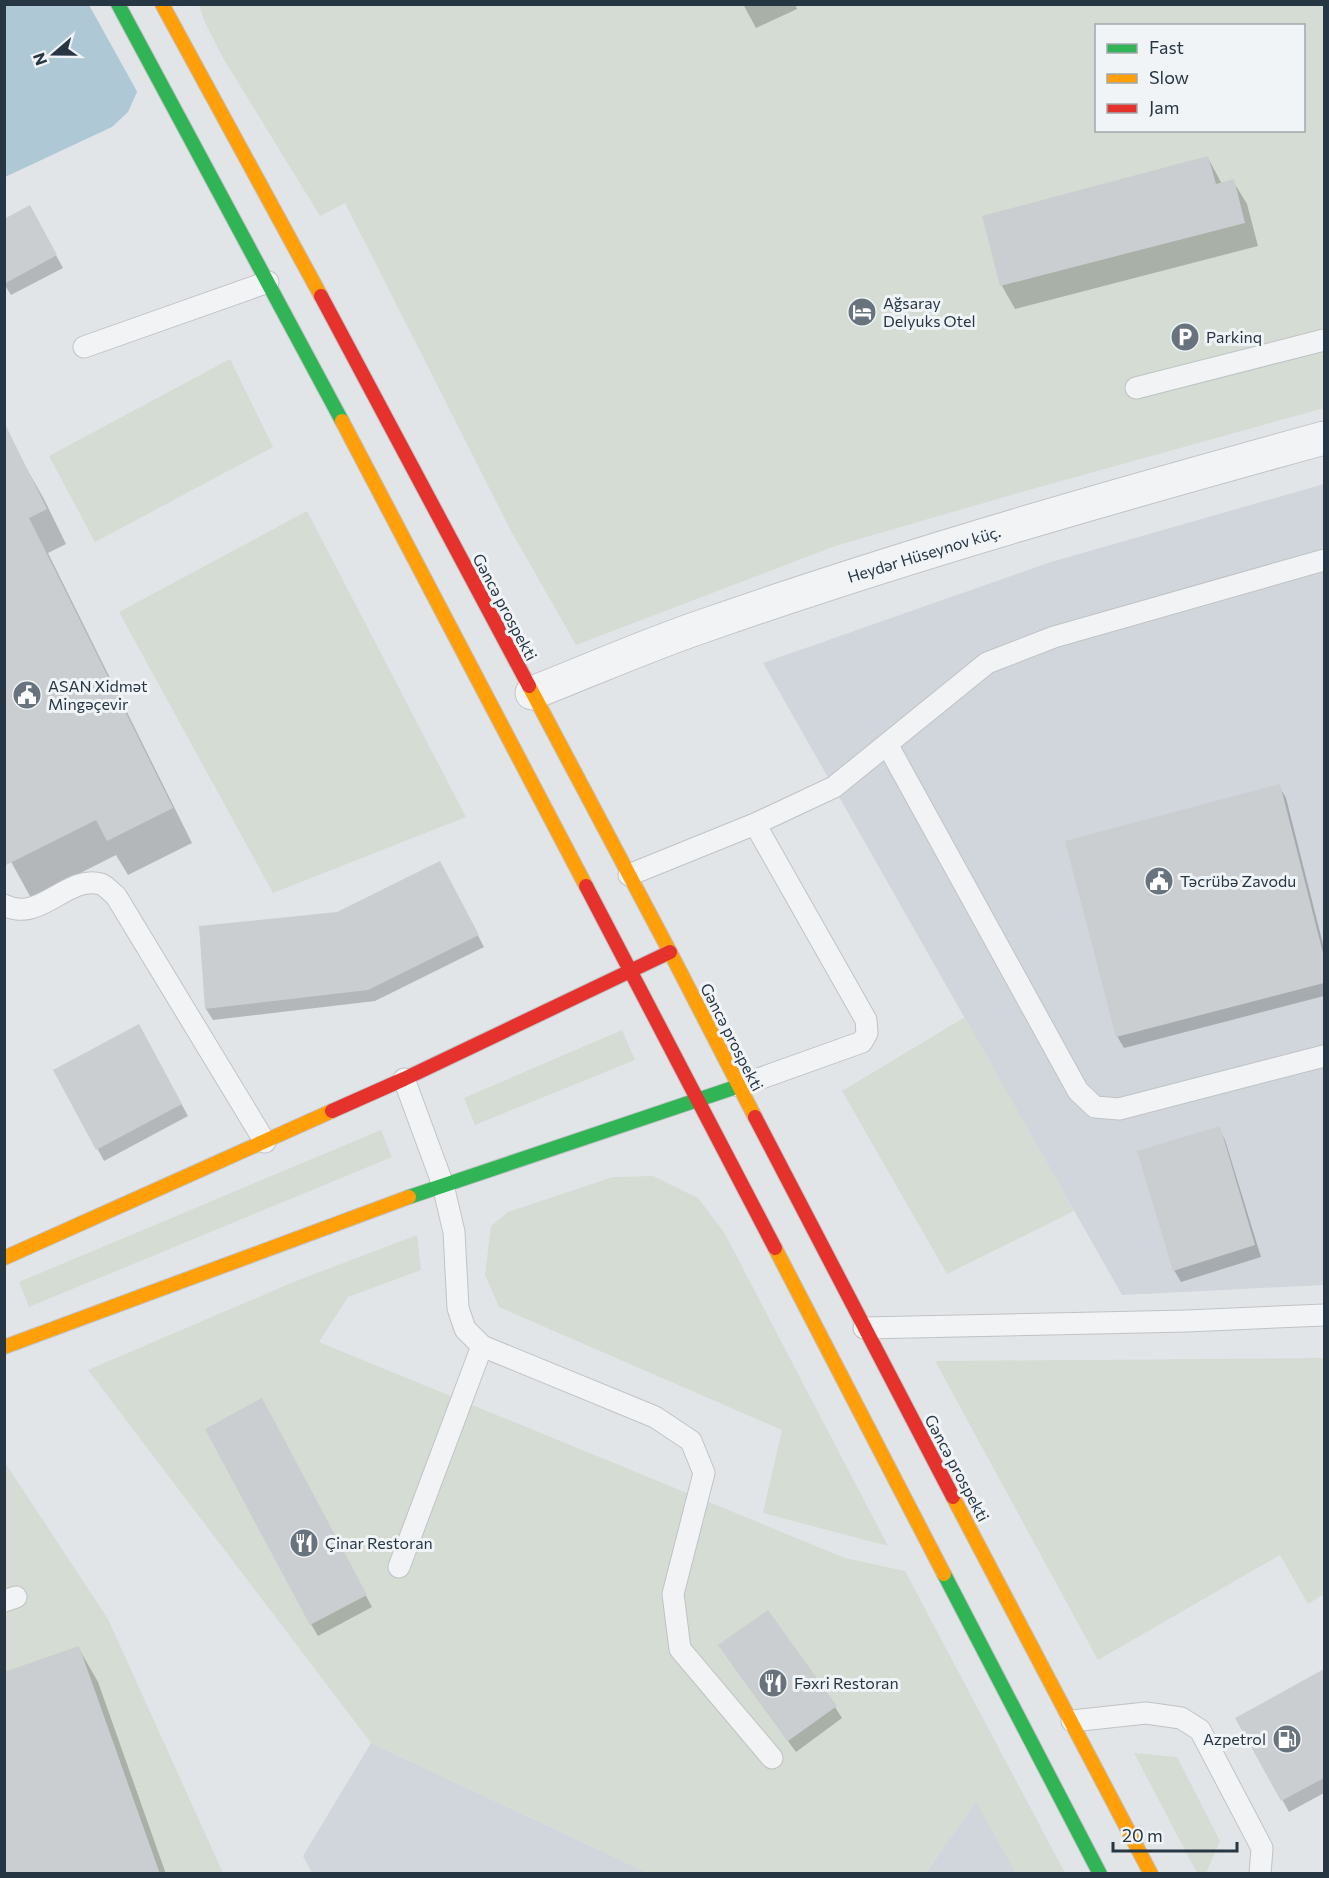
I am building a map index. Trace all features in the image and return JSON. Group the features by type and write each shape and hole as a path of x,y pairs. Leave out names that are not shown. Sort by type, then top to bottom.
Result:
{"main road":[{"path":"118,4 245,238 630,971 1100,1874"},
{"name":"Gəncə prospekti","path":"162,4 280,218 670,952 864,1328 1151,1874"},
{"path":"4,1258 265,1143 670,952"},
{"path":"4,1347 443,1185 739,1086"}],"street":[{"name":"Heydər Hüseynov küç.","path":"532,693 707,625 888,564 1120,495 1324,438"}],"lane":[{"path":"84,347 268,282"},
{"path":"1136,388 1324,340"},
{"path":"629,875 755,824 834,787 987,663 1054,637 1324,560"},
{"path":"887,744 1078,1091 1095,1107 1119,1109 1324,1056"},
{"path":"739,1086 862,1042 867,1033 866,1020 755,824"},
{"path":"4,905 13,909 32,908 84,883 103,884 116,896 265,1143"},
{"path":"404,1079 443,1185 454,1232 458,1308 465,1329 482,1346 654,1417 691,1441 704,1473 673,1594 680,1649 772,1758"},
{"path":"864,1328 1187,1321 1324,1315"},
{"path":"399,1567 482,1346"},
{"path":"1072,1721 1146,1713 1181,1718 1200,1731 1262,1848 1260,1874"}],"shaded area":[{"name":"Ağsaray Delyuks Otel","path":"199,5 1324,5 1324,408 835,546 576,645 510,529 345,203 320,216 223,58"},
{"path":"230,359 273,447 95,542 49,456"},
{"name":"Təcrübə Zavodu","path":"1324,484 1324,1285 1122,1295 763,663 1051,562"},
{"path":"307,511 466,817 273,893 119,612"},
{"path":"965,1017 1074,1211 947,1274 842,1091"},
{"path":"622,1030 635,1060 475,1125 464,1098"},
{"path":"381,1130 392,1157 29,1307 19,1282"},
{"path":"653,1176 698,1198 724,1232 888,1546 763,1513 782,1430 499,1307 485,1275 491,1226 508,1212 613,1177"},
{"path":"417,1235 421,1270 348,1297 319,1342 845,1558 905,1571 1065,1873 1016,1873 976,1802 925,1873 648,1873 371,1743 88,1370 296,1281"},
{"path":"1324,1358 1324,1594 1308,1604 1280,1555 1098,1660 935,1361"},
{"path":"4,1461 108,1619 223,1873 5,1873"},
{"path":"371,1743 648,1873 312,1873 303,1856"},
{"path":"1134,1753 1177,1757 1220,1841 1206,1873 1197,1873"},
{"path":"976,1801 1016,1873 925,1874"}],"water":[{"path":"4,5 185,5 164,31 128,112 112,127 5,177"}],"pier":[{"path":"89,5 183,5 185,9 167,32 139,95"}],"building":[{"path":"1208,156 1216,184 1234,179 1245,223 1000,286 982,216"},
{"path":"30,205 57,255 4,284 4,219"},
{"path":"4,422 47,509 29,518 173,808 107,841 96,820 4,866"},
{"path":"1280,784 1324,957 1324,983 1116,1037 1065,841"},
{"path":"440,861 479,935 368,990 205,1009 199,926 337,912"},
{"path":"139,1024 182,1104 96,1150 53,1070"},
{"path":"1220,1126 1255,1245 1173,1271 1137,1151"},
{"path":"262,1398 367,1595 310,1625 205,1429"},
{"path":"768,1610 837,1706 788,1741 718,1645"},
{"path":"79,1646 160,1874 4,1874 4,1672"},
{"path":"1324,1669 1324,1778 1281,1801 1235,1718"}],"traffic: fast":[{"path":"118,4 342,421"},
{"path":"409,1197 739,1086"},
{"path":"944,1574 1100,1874"}],"traffic: slow":[{"path":"162,4 321,296"},
{"path":"342,421 586,886"},
{"path":"529,686 755,1117"},
{"path":"4,1258 332,1111"},
{"path":"4,1347 409,1197"},
{"path":"775,1248 944,1574"},
{"path":"953,1497 1151,1874"}],"traffic: jam":[{"path":"321,296 529,686"},
{"path":"586,886 775,1248"},
{"path":"332,1111 670,952"},
{"path":"755,1117 953,1497"}],"place":[{"name":"Ağsaray Delyuks Otel","path":"862,312"},
{"name":"Parkinq","path":"1185,337"},
{"name":"ASAN Xidmət Mingəçevir","path":"27,695"},
{"name":"Təcrübə Zavodu","path":"1159,881"},
{"name":"Çinar Restoran","path":"304,1543"},
{"name":"Fəxri Restoran","path":"773,1683"},
{"name":"Azpetrol","path":"1287,1739"}]}
